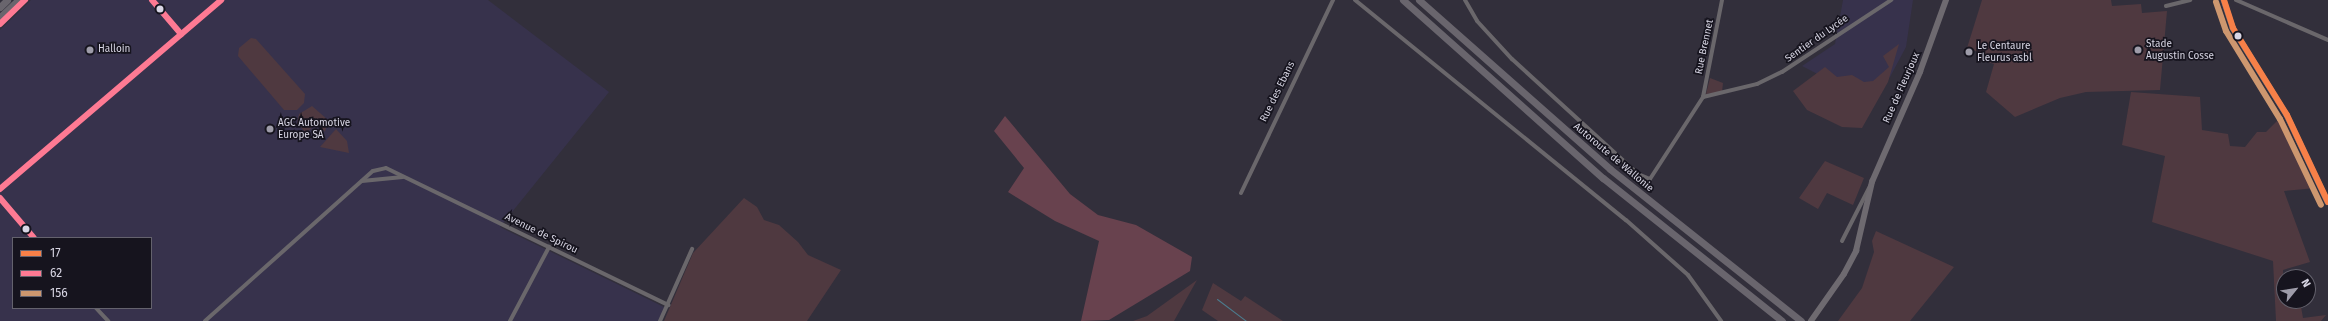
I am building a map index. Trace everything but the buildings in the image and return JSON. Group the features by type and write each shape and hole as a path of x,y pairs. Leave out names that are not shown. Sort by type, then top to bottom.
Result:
{"highway":[{"path":"0,7 7,0"},
{"path":"0,17 18,0"},
{"path":"1404,0 1603,178 1782,321"},
{"name":"Autoroute de Wallonie","path":"1419,0 1610,169 1801,321"},
{"path":"1423,0 1427,7"}],"street":[{"path":"0,24 24,0"},
{"path":"152,0 181,34"},
{"path":"0,189 221,0"},
{"name":"Rue des Ebans","path":"1241,193 1333,0"},
{"path":"1354,0 1527,136 1638,230 1688,274 1722,321"},
{"path":"1464,0 1477,21 1512,59 1643,177 1650,179 1703,97"},
{"name":"Rue Brennet","path":"1703,97 1722,0"},
{"name":"Sentier du Lycée","path":"1703,97 1757,84 1782,72 1891,0"},
{"name":"Rue de Fleurjoux","path":"1842,241 1872,182 1920,72 1946,0"},
{"path":"2166,6 2190,0"},
{"path":"2224,0 2233,28 2277,97 2328,202"},
{"path":"2236,0 2328,40"},
{"name":"Avenue de Spirou","path":"205,321 361,181 373,171 386,168 668,305"},
{"path":"361,181 406,177"},
{"name":"Rue de Fleurjoux","path":"1811,321 1856,251 1872,182"},
{"path":"0,198 33,237"},
{"path":"510,321 549,247"},
{"path":"660,321 668,305 683,262 692,249"},
{"path":"97,309 108,321"}],"shaded area":[{"path":"31,0 488,0 609,92 500,227 666,308 659,321 0,321 0,30"},
{"path":"1843,0 1913,0 1906,47 1890,77 1865,90 1833,82 1802,66 1835,44"},
{"path":"1982,0 2111,0 2112,6 2141,4 2142,13 2167,11 2160,90 2086,92 2060,98 2015,117 1986,92 1994,64 1982,60 1984,54 1967,48"},
{"path":"251,38 256,39 305,94 304,103 297,110 284,110 238,56 239,48"},
{"path":"1899,44 1888,82 1862,128 1842,127 1807,110 1793,91 1825,67 1837,77 1852,75 1864,82 1873,81 1889,67 1883,56"},
{"path":"1710,78 1723,83 1722,92 1706,94"},
{"path":"2131,92 2200,97 2202,130 2228,134 2230,146 2245,147 2257,132 2266,132 2282,116 2316,188 2284,191 2310,262 2286,269 2276,269 2276,309 2301,309 2303,318 2326,315 2321,321 2276,321 2273,261 2152,222 2165,156 2122,145"},
{"path":"312,106 328,120 325,132 317,123 306,133 297,123 299,114"},
{"path":"1005,116 1070,194 1098,215 1136,225 1192,257 1190,271 1109,320 1081,321 1099,241 1055,221 1008,192 1024,168 994,131"},
{"path":"336,129 347,141 349,153 320,147"},
{"path":"1825,161 1864,178 1853,205 1827,193 1818,209 1799,198"},
{"path":"744,198 757,207 764,220 779,225 798,242 808,255 841,270 807,321 664,321 693,253"},
{"path":"1876,231 1954,267 1910,321 1838,321 1862,288 1874,252 1872,241"},
{"path":"1197,280 1174,321 1133,321 1147,316"},
{"path":"1213,283 1241,301 1245,296 1283,321 1218,321 1202,310"}],"waterway":[{"path":"1217,299 1246,321"}],"transit line":[{"name":"62","path":"0,24 25,0"},
{"name":"62","path":"152,0 181,34"},
{"name":"62","path":"0,189 221,0"},
{"name":"17","path":"2224,0 2233,28 2287,115 2328,202"},
{"name":"156","path":"2216,2 2226,31 2280,119 2321,205"},
{"name":"62","path":"0,198 33,237"}],"place":[{"name":"Halloin","path":"90,50"},
{"name":"Stade Augustin Cosse","path":"2138,50"},
{"name":"Le Centaure Fleurus asbl","path":"1969,52"},
{"name":"AGC Automotive Europe SA","path":"270,129"}]}
